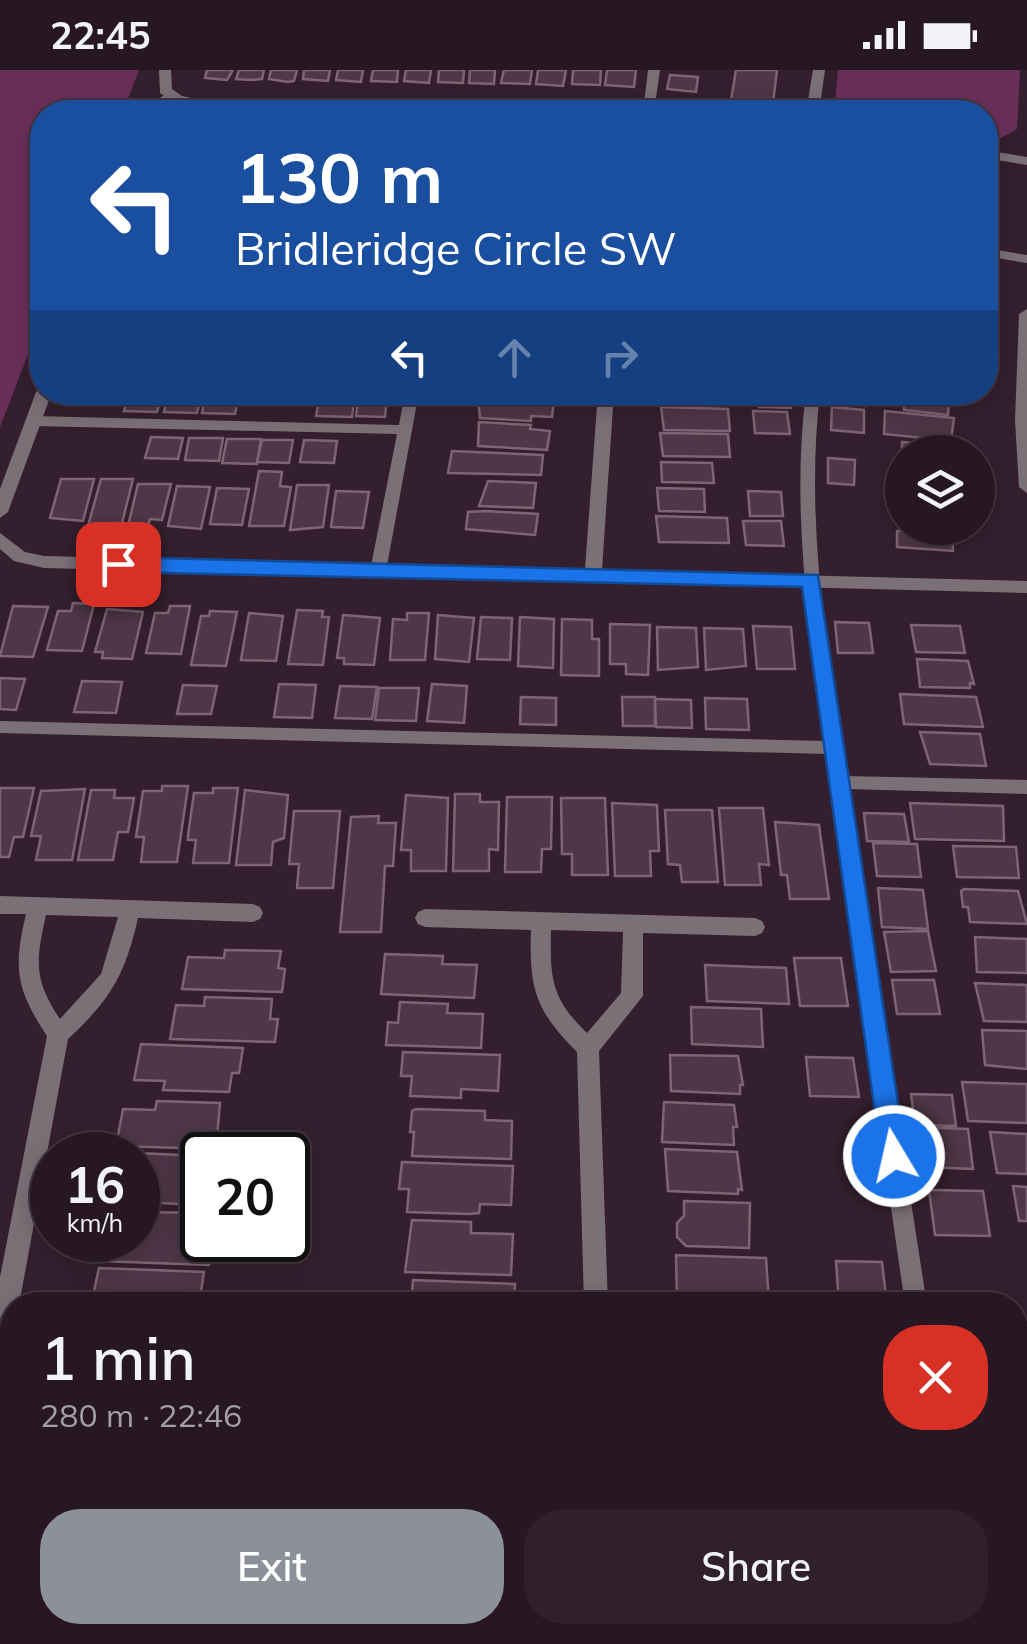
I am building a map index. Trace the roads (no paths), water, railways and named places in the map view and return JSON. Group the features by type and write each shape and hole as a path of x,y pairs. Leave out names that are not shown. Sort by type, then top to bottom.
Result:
{"street":[{"path":"165,70 162,83 172,95 187,100"},
{"path":"815,100 819,70"},
{"path":"998,156 1027,160"},
{"path":"1027,314 1023,420 1027,487"},
{"path":"0,512 40,405"},
{"path":"592,576 605,405"},
{"path":"2,546 20,557 44,562 1027,587"},
{"path":"0,905 253,913"},
{"path":"38,906 23,967 28,992 58,1034"},
{"path":"9,1292 58,1034 104,993 115,976 130,910"},
{"path":"425,918 755,927"},
{"path":"541,922 540,988 555,1017 588,1048"},
{"path":"596,1292 588,1048 632,996 633,925"}],"lane":[{"path":"650,100 654,70"},
{"path":"164,100 172,95"},
{"path":"998,254 1027,259"},
{"path":"378,571 410,405"},
{"path":"812,405 808,468 810,580 914,1292"},
{"path":"34,421 405,430"},
{"path":"0,726 832,748"},
{"path":"837,782 1027,787"}]}
